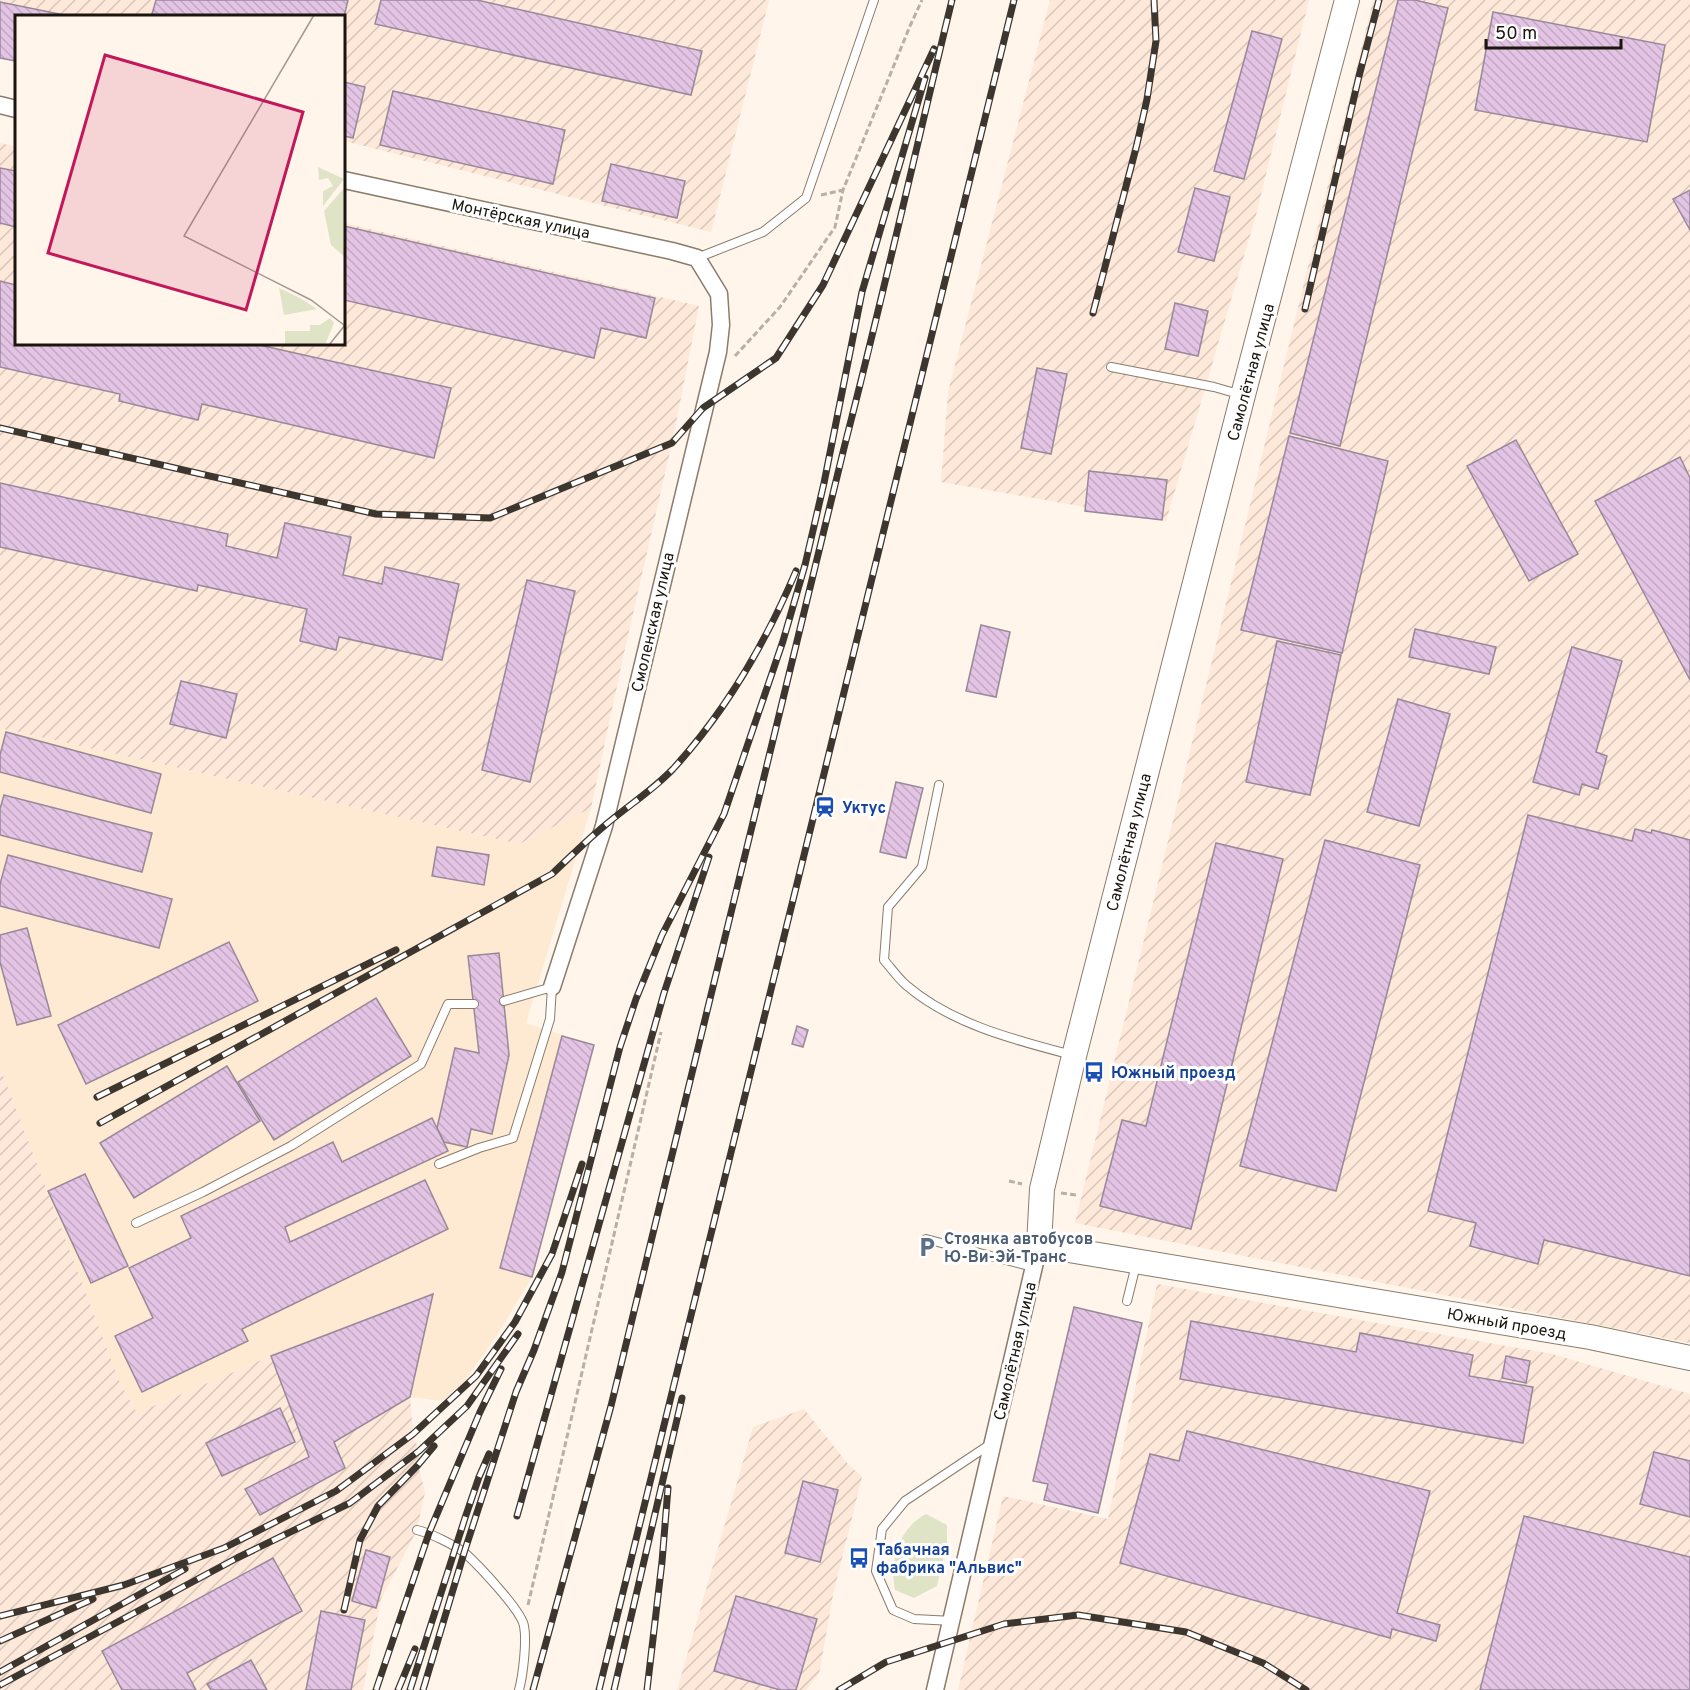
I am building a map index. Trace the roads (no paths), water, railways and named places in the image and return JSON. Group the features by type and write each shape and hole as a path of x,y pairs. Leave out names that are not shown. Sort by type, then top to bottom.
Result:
{"main road":[{"name":"Самолётная улица","path":"1036,1256 1042,1189 1074,1056 1347,0"},
{"name":"Южный проезд","path":"1036,1256 1137,1261 1590,1337 1690,1358"}],"street":[{"path":"0,105 15,109"},
{"name":"Монтёрская улица","path":"345,180 697,258"},
{"name":"Смоленская улица","path":"552,987 604,826 718,352 722,325 719,294 697,258"},
{"name":"Самолётная улица","path":"935,1690 953,1621 1036,1256"}],"lane":[{"path":"697,258 763,232 806,198 874,0"},
{"path":"1111,367 1215,387 1243,396"},
{"path":"939,785 922,867 888,907 884,960 904,984 933,1004 961,1019 1018,1040 1074,1056"},
{"path":"440,1164 479,1148 513,1138 550,1019 552,987 504,1001"},
{"path":"136,1223 203,1192 291,1146 421,1064 448,1004 474,1004"},
{"path":"926,1239 1036,1256"},
{"path":"1126,1301 1137,1261"},
{"path":"953,1621 914,1619 893,1610 876,1571 882,1529 905,1501 992,1443"},
{"path":"417,1530 429,1533 464,1553 504,1595 524,1624 522,1677 519,1690"}],"railway":[{"path":"533,1690 611,1406 952,0"},
{"path":"599,1690 1014,0"},
{"path":"1093,313 1147,99 1156,41 1154,0"},
{"path":"1305,309 1379,0"},
{"path":"0,428 376,514 490,518 672,443 703,408 776,358 823,285 934,49"},
{"path":"423,1690 516,1392 562,1272 620,1047 636,999 662,935 724,814 783,641 805,565 824,483 862,292 925,78"},
{"path":"100,1123 552,874 596,833 665,777 692,747 727,700 758,650 796,571"},
{"path":"517,1516 664,993 709,857"},
{"path":"97,1097 396,950"},
{"path":"0,1616 124,1585 224,1548 336,1491 413,1434 476,1376 515,1322 552,1254 582,1164"},
{"path":"0,1685 237,1558 350,1503 419,1451 467,1406 518,1334"},
{"path":"376,1690 429,1533 480,1412 501,1369"},
{"path":"614,1690 682,1398"},
{"path":"344,1610 360,1540 378,1506 434,1446"},
{"path":"410,1690 465,1518 489,1454"},
{"path":"647,1690 668,1488"},
{"path":"0,1672 185,1569"},
{"path":"0,1641 93,1599"},
{"path":"839,1690 886,1662 1004,1624 1078,1615 1186,1632 1263,1663 1306,1690"},
{"path":"398,1690 415,1649"}],"place":[{"name":"Уктус","path":"825,807"},
{"name":"Южный проезд","path":"1094,1072"},
{"name":"Стоянка автобусов Ю-Ви-Эй-Транс","path":"927,1247"},
{"name":"Табачная фабрика \"Альвис\"","path":"859,1558"}]}
